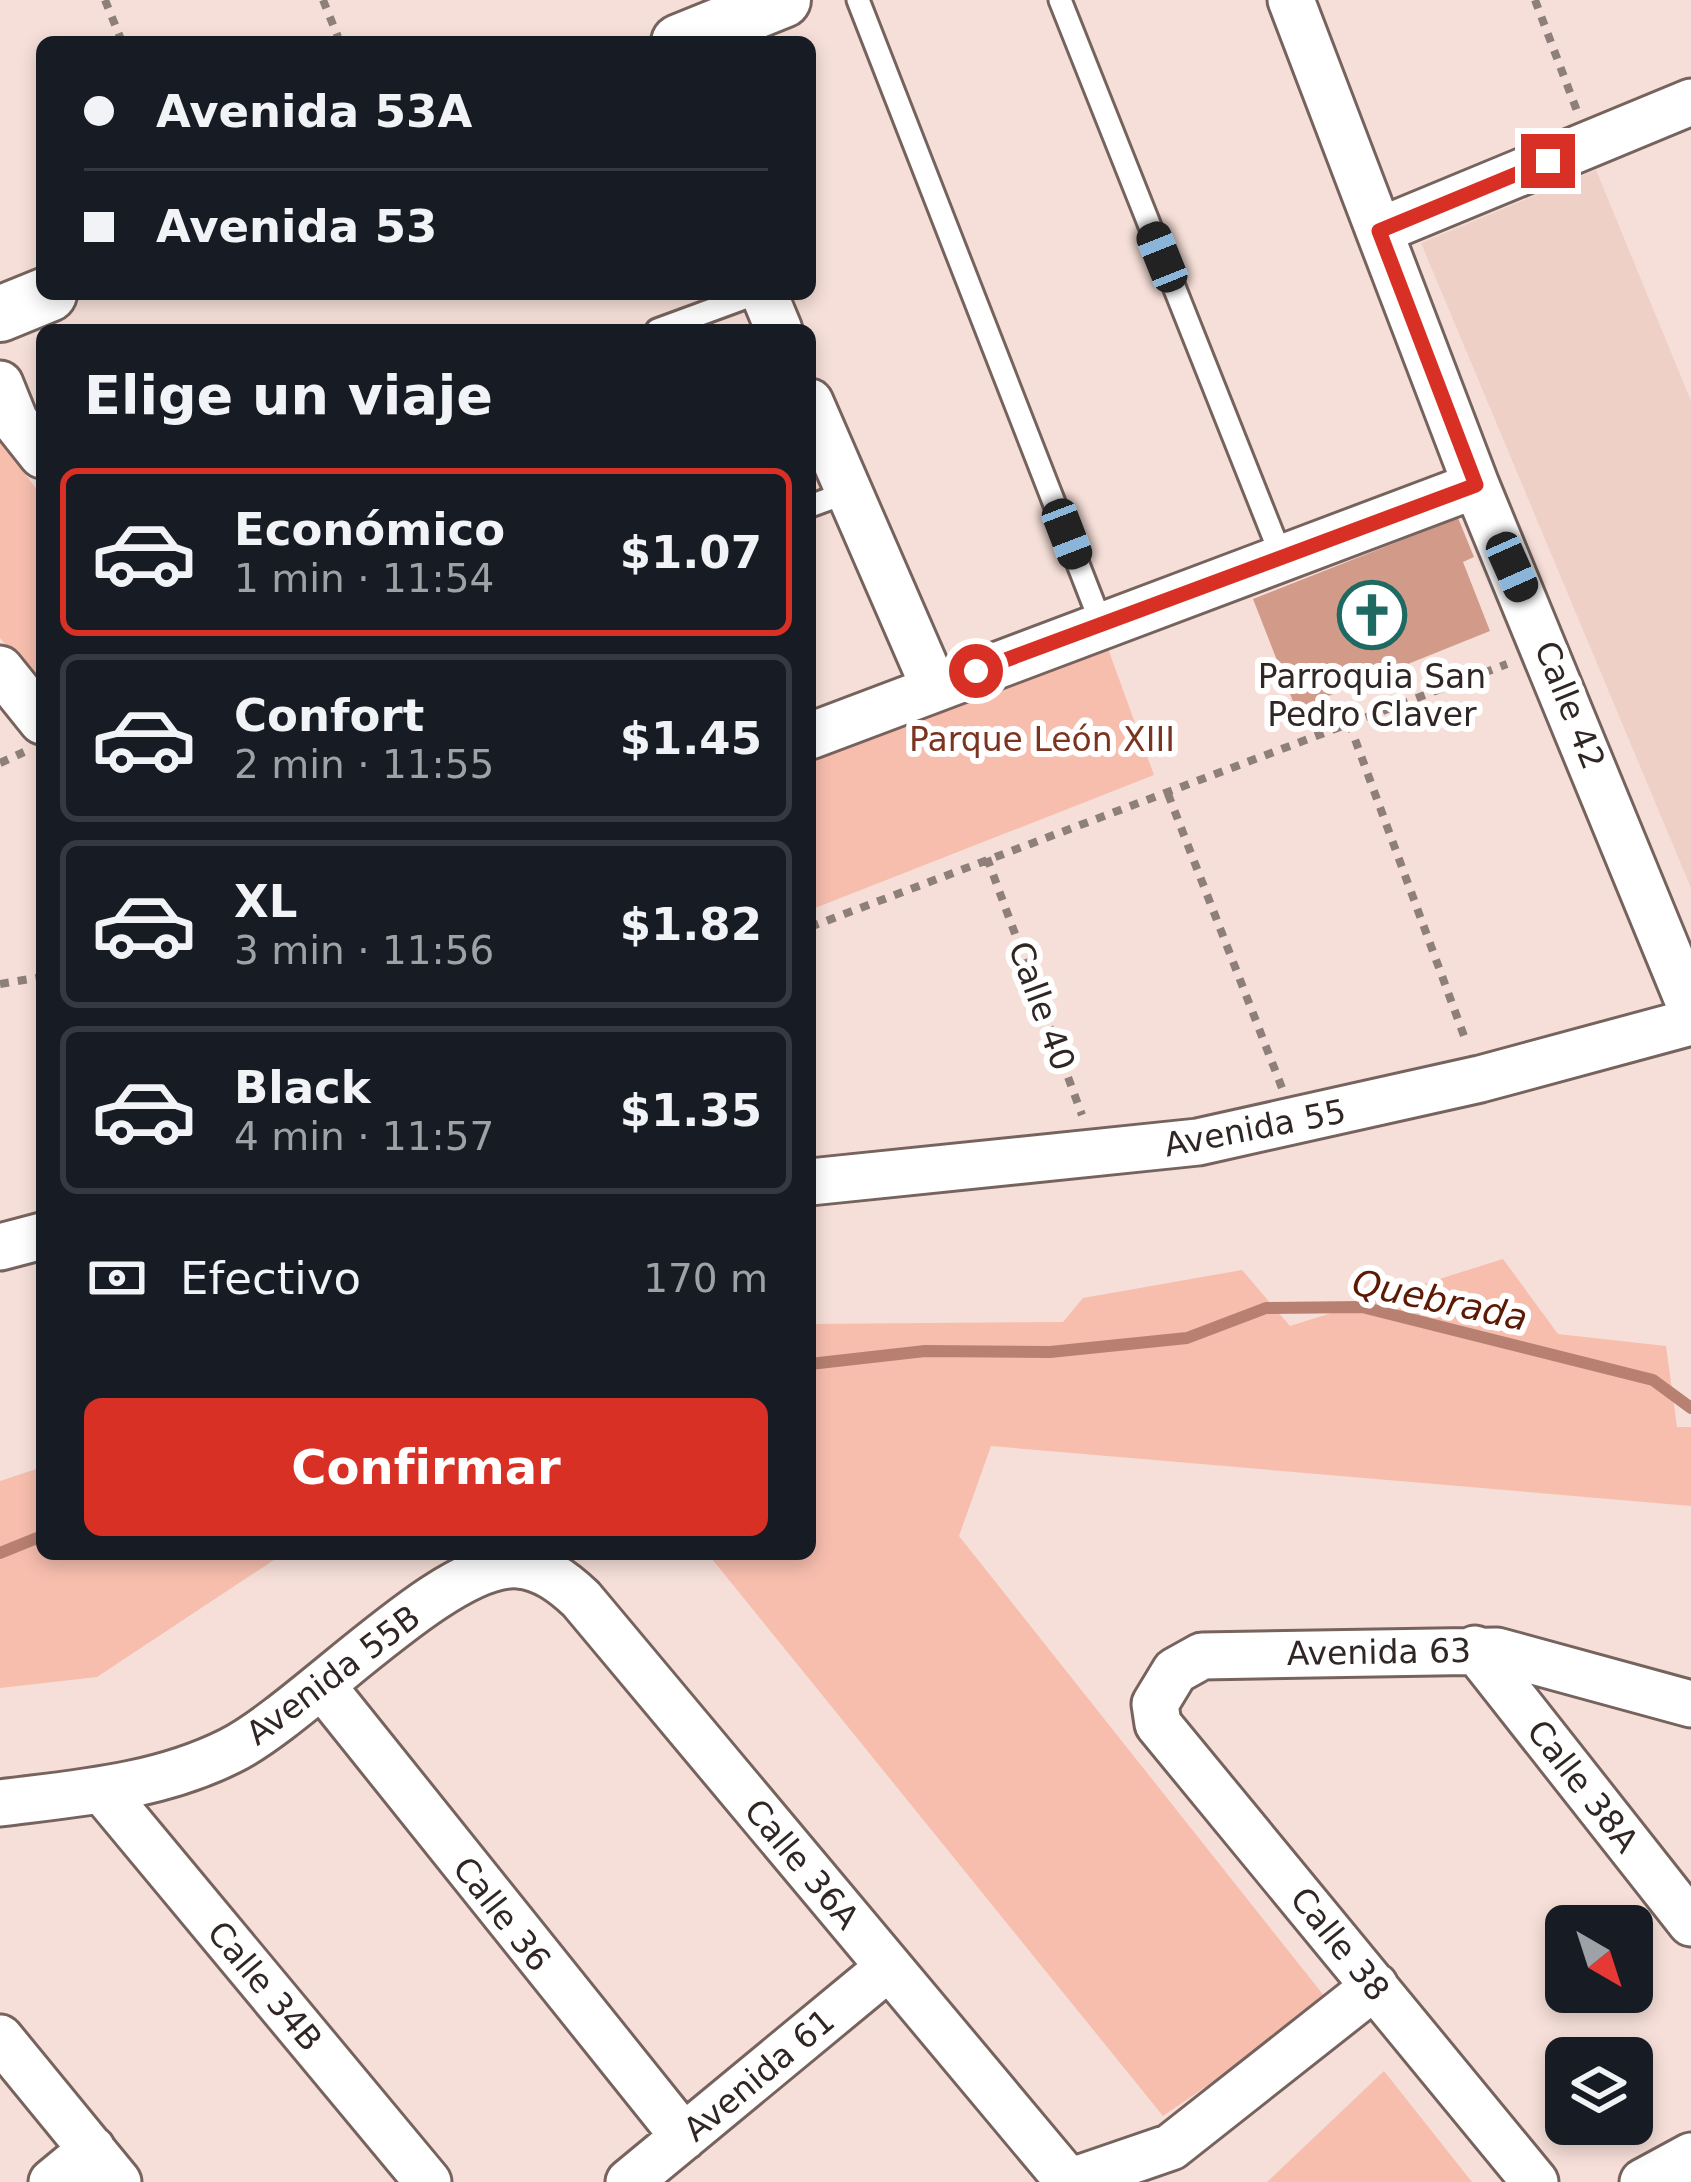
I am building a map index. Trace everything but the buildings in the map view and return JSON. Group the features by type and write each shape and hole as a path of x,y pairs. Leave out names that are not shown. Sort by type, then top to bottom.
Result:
{"street":[{"path":"694,36 783,0"},
{"name":"Calle 42","path":"1292,0 1476,485 1548,649 1691,1008"},
{"path":"1379,231 1691,102"},
{"path":"0,314 36,299"},
{"path":"0,385 15,421 36,447"},
{"path":"816,433 829,499 934,687"},
{"path":"816,734 1476,485"},
{"path":"0,669 36,714"},
{"name":"Avenida 55","path":"816,1181 1097,1154 1295,1123 1691,1022"},
{"path":"0,1247 36,1238"},
{"name":"Avenida 55B","path":"0,1802 160,1779 233,1750 324,1688 449,1587 484,1570 520,1565"},
{"name":"Calle 36A","path":"520,1565 562,1582 581,1599 1070,2182"},
{"name":"Avenida 63","path":"1155,1704 1175,1671 1202,1656 1475,1649 1691,1704"},
{"name":"Calle 38A","path":"1475,1649 1691,1923"},
{"name":"Calle 36","path":"324,1688 684,2137"},
{"name":"Calle 38","path":"1155,1704 1158,1724 1534,2182"},
{"name":"Calle 34B","path":"102,1790 428,2182"},
{"name":"Avenida 61","path":"629,2182 889,1967"},
{"path":"1070,2182 1171,2147 1375,1986"},
{"path":"0,2038 105,2166 52,2182"},
{"path":"1643,2182 1691,2156"}],"lane":[{"path":"858,0 1101,623"},
{"path":"1060,0 1282,558"},
{"path":"674,324 742,300"}],"path":[{"path":"106,0 120,36"},
{"path":"323,0 338,36"},
{"path":"1535,0 1590,143"},
{"path":"816,925 1548,649"},
{"path":"1349,723 1480,1079"},
{"path":"1168,794 1295,1123"},
{"name":"Calle 40","path":"987,858 1097,1154"},
{"path":"0,984 36,978"}],"shaded area":[{"path":"1596,170 1691,401 1691,888 1421,243"}],"green space":[{"path":"0,442 36,488 36,684 0,638"},
{"name":"Parque León XIII","path":"1103,635 1154,775 816,908 816,749"},
{"path":"1503,1259 1558,1334 1666,1346 1677,1427 1691,1427 1691,1506 991,1446 959,1536 1329,2002 1163,2116 713,1560 816,1560 816,1324 1063,1322 1083,1298 1242,1270 1290,1326"},
{"path":"36,1469 36,1560 274,1560 97,1677 0,1688 0,1481"},
{"path":"1384,2071 1472,2182 1267,2182"}],"waterway":[{"name":"Quebrada","path":"816,1363 925,1351 1050,1352 1187,1338 1266,1308 1362,1307 1653,1380 1691,1408"},
{"name":"Quebrada","path":"0,1553 36,1538"}],"place":[{"name":"Parroquia San Pedro Claver","path":"1372,615"}],"route":[{"path":"976,671 1476,485 1379,231 1548,161"}]}
